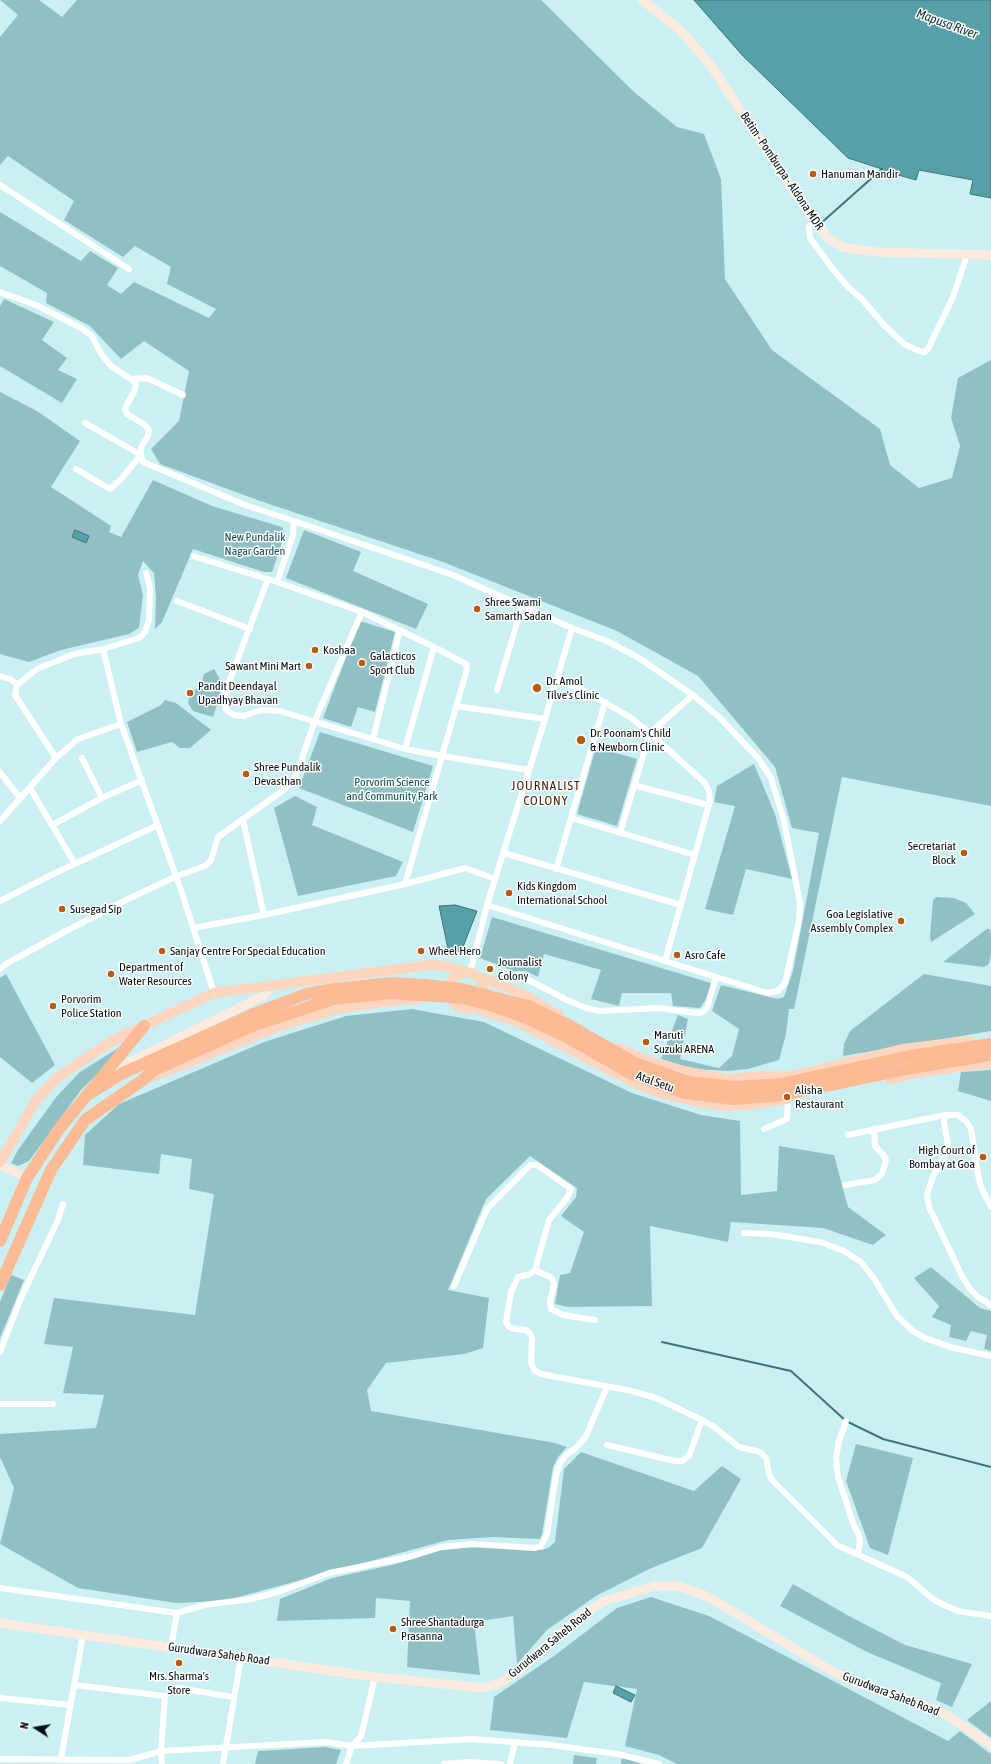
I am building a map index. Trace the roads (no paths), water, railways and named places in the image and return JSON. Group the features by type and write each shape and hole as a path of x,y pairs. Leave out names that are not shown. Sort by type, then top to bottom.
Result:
{"highway":[{"name":"Atal Setu","path":"333,994 391,983 462,990 496,996 528,1006 570,1026 635,1063 688,1082 735,1087 781,1084 910,1056 991,1044"},
{"name":"Atal Setu","path":"333,994 397,993 462,998 494,1006 524,1016 565,1036 630,1074 685,1093 735,1099 783,1095 912,1068 991,1055"},
{"path":"0,1285 51,1170 85,1120 140,1082 154,1070 184,1051 256,1013 306,994 333,994"},
{"path":"0,1240 26,1178 59,1129 144,1026"},
{"path":"86,1096 118,1077 184,1051"}],"main road":[{"path":"0,1162 37,1099 57,1078 114,1040 214,993 272,986 286,982 327,979 430,965 445,966 468,972 524,995 619,1049 679,1070 725,1080 764,1076 792,1076 902,1050 991,1039"},
{"path":"454,1004 450,997 449,985 456,976 468,972"},
{"path":"472,1007 480,1002 484,992 483,983 480,978"},
{"path":"140,1082 277,1027 341,1008 407,999 454,1004 463,1008 472,1007 520,1023 634,1082 660,1092 704,1103 726,1106 746,1105 788,1099 918,1073 991,1063"}],"street":[{"name":"Betim - Pomburpa - Aldona MDR","path":"642,0 680,30 709,63 814,221 827,237 842,247 876,252 991,255"},
{"path":"0,185 129,269"},
{"path":"814,221 809,227 810,238 832,268 849,288 862,299 884,326 904,344 924,352 928,349 953,297 967,255"},
{"path":"0,292 36,305 81,328 92,336 101,354 112,367 136,384 135,390 125,410 127,414 145,425 149,430 148,436 141,447 143,462 148,466 245,505 453,576 572,628 607,641 639,658 693,695 719,717 758,758 771,778 784,821 800,903 799,922 785,983 778,991 767,993 487,906"},
{"path":"131,379 147,378 183,395"},
{"path":"85,423 141,455"},
{"path":"76,469 110,489 121,479 141,455"},
{"path":"277,582 293,535 294,521"},
{"path":"193,556 277,582 362,612 466,664 466,669 442,756 404,884"},
{"path":"56,758 15,696 18,685 37,669 74,654 103,649 139,638 146,632 149,620 150,588 146,573"},
{"path":"268,580 226,690 224,700 226,710 234,715 243,716 261,710 271,709 315,720 405,749 528,770"},
{"path":"177,601 250,629"},
{"path":"497,690 522,606"},
{"path":"0,969 6,964 64,932 177,876 205,866 211,860 218,837 285,789 294,780 315,720 362,612"},
{"path":"468,972 572,628"},
{"path":"373,739 400,630"},
{"path":"405,749 434,647"},
{"path":"103,649 121,724 177,876 214,993"},
{"path":"0,676 10,679 18,685"},
{"path":"556,680 583,690 630,717 650,733 705,783 709,791 708,805 665,962"},
{"path":"620,832 650,733 693,695"},
{"path":"556,869 605,702"},
{"path":"456,706 545,719"},
{"path":"0,821 56,758 78,739 121,724"},
{"path":"82,758 102,798"},
{"path":"0,772 20,798"},
{"path":"52,825 102,798 142,780"},
{"path":"634,785 708,805"},
{"path":"30,788 75,864"},
{"path":"571,818 695,855"},
{"path":"243,820 264,915"},
{"path":"0,901 48,876 158,825"},
{"path":"504,853 681,905"},
{"path":"193,928 264,915 404,884 465,868 495,879"},
{"path":"497,983 512,976 521,976 566,1000 586,1008 599,1011 659,1008 697,1013 703,1012 707,1008 716,977"},
{"path":"118,1077 122,1069 128,1063 263,996 272,986"},
{"path":"764,1129 787,1119 788,1099"},
{"path":"945,1115 944,1122 948,1145 944,1158 933,1176 927,1194 929,1207 962,1276 970,1289 978,1297 991,1305"},
{"path":"848,1135 945,1115 958,1115 966,1121 971,1129 978,1175 991,1207"},
{"path":"845,1185 875,1180 882,1174 886,1160 875,1146 874,1130"},
{"path":"0,1165 26,1178"},
{"path":"454,1286 487,1209 530,1165 537,1165 571,1189 567,1198 549,1220 535,1270 530,1274 518,1277 514,1282 511,1292 506,1322 509,1327 526,1330 530,1333 532,1338 531,1363 535,1371 541,1374 607,1387 632,1390 656,1398 702,1420 713,1426 739,1448 760,1452 766,1458 769,1474 772,1480 837,1545 907,1578 933,1599 946,1606 958,1611 991,1616"},
{"path":"0,1352 21,1298 58,1220 63,1204"},
{"path":"744,1234 771,1234 820,1242 844,1251 861,1262 873,1277 897,1316 913,1331 925,1338 950,1347 991,1356"},
{"path":"535,1270 553,1280 554,1284 550,1301 551,1309 563,1315 595,1320"},
{"path":"0,1588 177,1613 204,1605 251,1599 281,1591 329,1572 409,1557 441,1547 472,1544 535,1548 541,1546 547,1534 556,1475 560,1463 566,1455 578,1447 586,1436 607,1387"},
{"path":"0,1404 53,1404"},
{"path":"606,1444 675,1461 682,1461 688,1456 702,1420"},
{"path":"846,1421 839,1441 836,1458 838,1477 854,1526 859,1536 860,1543 858,1554"},
{"name":"Gurudwara Saheb Road","path":"0,1623 375,1677 483,1688 502,1682 519,1670 579,1617 604,1601 656,1586 678,1586 704,1595 830,1670 854,1682 942,1712 991,1745"},
{"path":"172,1647 177,1613"},
{"path":"61,1759 83,1635"},
{"path":"223,1764 233,1697 241,1657"},
{"path":"346,1764 352,1746 361,1736 375,1677"},
{"path":"74,1685 165,1696 161,1751 162,1764"},
{"path":"178,1688 233,1697"},
{"path":"0,1698 70,1705"},
{"path":"0,1759 130,1760 161,1751 326,1742 352,1746 472,1739 515,1742 617,1754 659,1764"},
{"path":"510,1764 515,1742"},
{"path":"444,1764 469,1762 501,1764"}],"water":[{"name":"Mapusa River","path":"694,0 991,0 991,198 970,194 973,180 919,170 916,180 884,171 882,169 848,158 742,55"},
{"path":"75,530 89,536 86,543 72,537"},
{"path":"455,905 477,911 461,952 448,949 439,906"},
{"path":"616,1686 635,1695 631,1702 613,1693"}],"waterway":[{"path":"820,224 882,169"},
{"path":"662,1342 791,1371 846,1421 883,1439 991,1467"}],"place":[{"name":"Hanuman Mandir","path":"813,174"},
{"name":"Shree Swami Samarth Sadan","path":"477,609"},
{"name":"Koshaa","path":"315,650"},
{"name":"Galacticos Sport Club","path":"362,663"},
{"name":"Sawant Mini Mart","path":"309,666"},
{"name":"Dr. Amol Tilve's Clinic","path":"537,688"},
{"name":"Pandit Deendayal Upadhyay Bhavan","path":"190,693"},
{"name":"Dr. Poonam's Child & Newborn Clinic","path":"581,740"},
{"name":"Shree Pundalik Devasthan","path":"246,774"},
{"name":"Secretariat Block","path":"964,853"},
{"name":"Kids Kingdom International School","path":"509,893"},
{"name":"Susegad Sip","path":"62,909"},
{"name":"Goa Legislative Assembly Complex","path":"901,921"},
{"name":"Sanjay Centre For Special Education","path":"162,951"},
{"name":"Wheel Hero","path":"421,951"},
{"name":"Asro Cafe","path":"677,955"},
{"name":"Journalist Colony","path":"490,969"},
{"name":"Department of Water Resources","path":"111,974"},
{"name":"Porvorim Police Station","path":"53,1006"},
{"name":"Maruti Suzuki ARENA","path":"646,1042"},
{"name":"Alisha Restaurant","path":"787,1097"},
{"name":"High Court of Bombay at Goa","path":"983,1157"},
{"name":"Shree Shantadurga Prasanna","path":"393,1629"},
{"name":"Mrs. Sharma's Store","path":"179,1663"}],"district":[{"name":"JOURNALIST COLONY","path":"546,794"}],"park label":[{"name":"New Pundalik Nagar Garden","path":"255,544"},
{"name":"Porvorim Science and Community Park","path":"392,789"}]}
